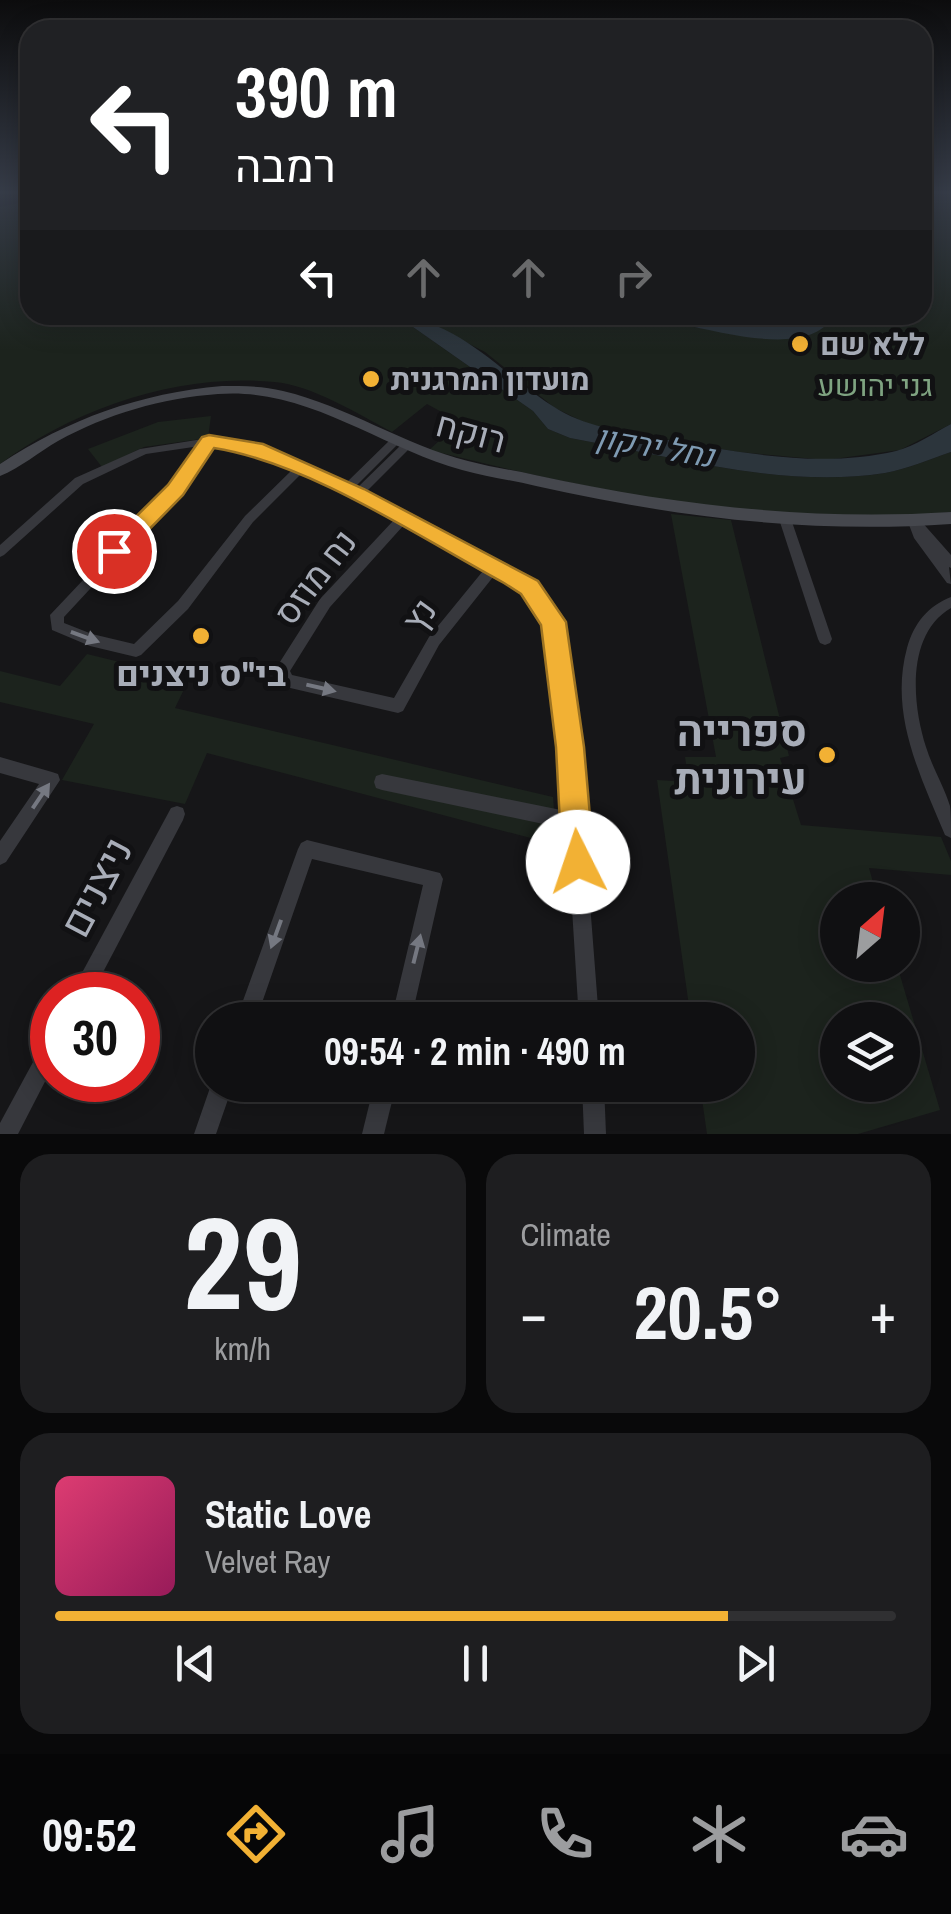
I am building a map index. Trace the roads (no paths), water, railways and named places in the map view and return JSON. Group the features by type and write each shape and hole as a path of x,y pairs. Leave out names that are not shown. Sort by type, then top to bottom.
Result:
{"street":[{"name":"רוקח","path":"0,471 77,424 164,400 216,391 267,392 465,466 607,497 687,511 786,519 914,522 951,518"},
{"path":"209,442 176,490 57,615 57,626 90,640 136,651 183,606 249,519 300,469"},
{"path":"0,552 79,481 144,452 209,442 256,448 496,565 529,588 553,622 576,822 588,1002"},
{"path":"351,492 401,443"},
{"path":"786,519 825,640"},
{"name":"נח מוזס","path":"398,706 286,680 283,670 325,603 402,520"},
{"path":"914,522 951,563"},
{"path":"914,522 918,535 951,579"},
{"name":"נץ","path":"398,706 434,641 496,565"},
{"path":"951,602 925,618 909,659 913,732 951,828"},
{"path":"0,765 52,780 0,856"},
{"path":"382,782 576,822"},
{"name":"ניצנים","path":"92,972 177,814"},
{"path":"252,1002 307,849 434,879 404,1002"},
{"path":"6,1134 30,1089"},
{"path":"205,1134 216,1102"},
{"path":"373,1134 381,1102"},
{"path":"594,1102 595,1134"}],"water":[{"name":"נחל ירקון","path":"408,325 434,325 456,336 559,410 609,429 749,453 838,459 896,451 951,424 951,452 885,473 806,477 726,468 570,438 548,429 533,411"},
{"path":"684,325 825,325 800,337 727,334"}],"place":[{"name":"ללא שם","path":"800,344"},
{"name":"מועדון המרגנית","path":"371,379"},
{"name":"בי\"ס ניצנים","path":"201,636"},
{"name":"ספרייה עירונית","path":"827,755"}],"park label":[{"name":"גני יהושע","path":"875,385"}]}
